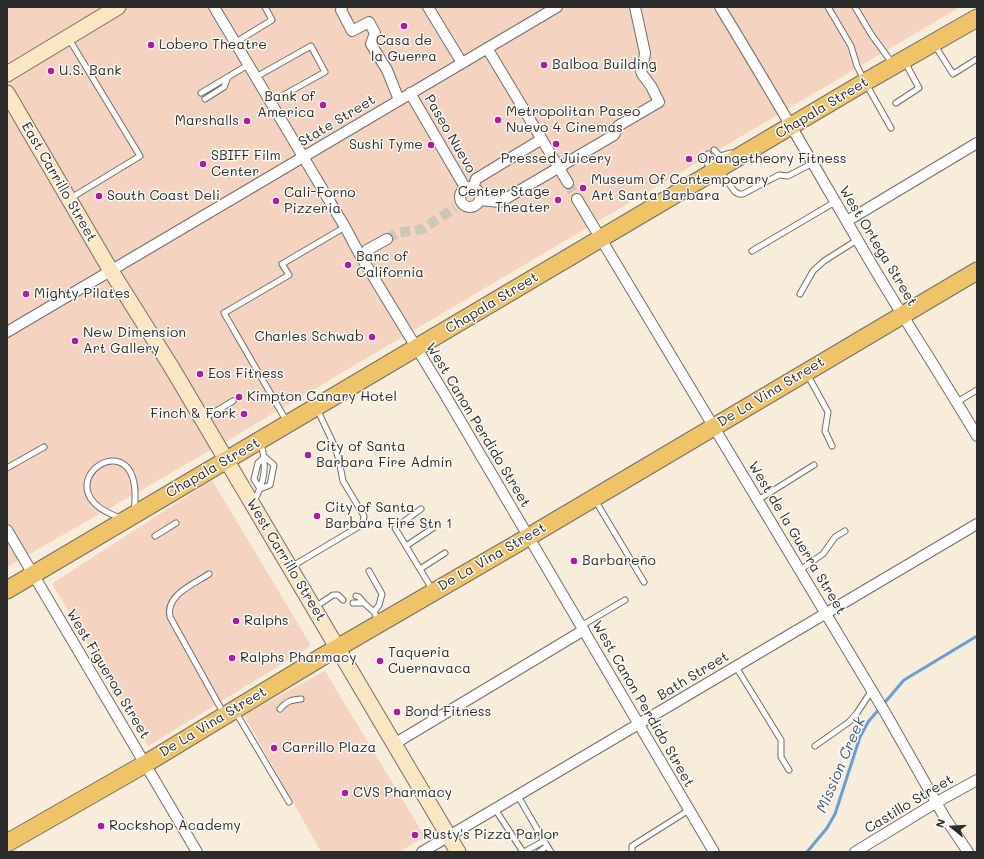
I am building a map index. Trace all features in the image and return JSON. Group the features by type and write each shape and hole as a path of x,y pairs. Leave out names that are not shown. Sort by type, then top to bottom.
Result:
{"main road":[{"path":"7,74 108,10"},
{"name":"Chapala Street","path":"7,590 865,82 977,18"},
{"name":"East Carrillo Street","path":"7,93 111,271"},
{"name":"West Carrillo Street","path":"111,271 202,419 458,852"},
{"name":"De La Vina Street","path":"7,843 145,764 337,648 377,618 433,592 977,271"}],"street":[{"name":"West Canon Perdido Street","path":"214,7 583,628 714,852"},
{"path":"342,7 341,10 352,31 369,22 375,33 371,44 387,70 399,100"},
{"path":"428,7 462,63"},
{"name":"State Street","path":"7,332 259,182 304,158 410,93 557,7"},
{"name":"Paseo Nuevo","path":"480,200 500,202 614,135 618,126 659,102 642,72 641,67 645,58 645,53 636,7"},
{"name":"West Ortega Street","path":"720,7 784,113 857,240 977,436"},
{"path":"974,7 977,12"},
{"path":"487,48 568,184"},
{"name":"Paseo Nuevo","path":"410,93 470,188 478,191 480,195 480,200 472,207 459,206 461,194 470,188 476,179 542,139"},
{"path":"847,221 977,143"},
{"path":"577,199 601,238"},
{"name":"West de la Guerra Street","path":"601,238 968,852"},
{"path":"367,250 387,239"},
{"name":"Bath Street","path":"422,852 977,524"},
{"name":"West Figueroa Street","path":"7,530 197,852"},
{"path":"394,744 583,628"},
{"name":"Castillo Street","path":"855,852 937,802 977,780"}],"lane":[{"path":"236,42 272,20 265,7"},
{"path":"828,7 851,46 857,66 891,128"},
{"path":"855,7 871,34 884,51 899,63 919,88 896,103"},
{"path":"68,36 140,156 69,199"},
{"path":"933,42 953,74 977,59"},
{"path":"256,77 311,46 325,72 271,102"},
{"path":"201,93 248,65"},
{"path":"205,99 224,86 228,77"},
{"path":"714,150 720,156 761,144"},
{"path":"716,170 706,155 716,170 735,192 743,194 780,175 788,176 813,163"},
{"path":"752,251 835,202"},
{"path":"288,423 224,313 289,275 282,264 345,227"},
{"path":"800,294 813,271 824,261 857,240"},
{"path":"806,371 828,412 825,431 832,446"},
{"path":"957,402 977,390"},
{"path":"202,419 233,401"},
{"path":"290,567 363,524 364,516 344,481 339,460 316,407"},
{"path":"252,503 260,489 265,467 265,457 260,440"},
{"path":"7,468 44,447"},
{"path":"260,489 254,479 258,463 265,457"},
{"path":"260,489 270,485 274,465 265,457"},
{"path":"114,460 121,462 133,476 135,489 130,517 114,515 95,503 89,495 87,483 91,472 97,465 105,461 114,460"},
{"path":"758,500 814,465"},
{"path":"594,498 644,582"},
{"path":"421,509 395,528 433,592"},
{"path":"156,536 176,523"},
{"path":"406,546 432,528"},
{"path":"800,570 823,554 835,537 845,531"},
{"path":"420,569 445,553"},
{"path":"369,571 382,594 377,618"},
{"path":"209,574 174,598 169,607 170,617 229,712 289,802"},
{"path":"314,608 333,595 345,593"},
{"path":"338,595 343,600"},
{"path":"356,596 359,597 377,618"},
{"path":"583,628 625,600"},
{"path":"353,603 364,603"},
{"path":"736,667 781,740 781,757 789,770"},
{"path":"815,746 849,722 873,692"},
{"path":"280,709 285,702 301,699"},
{"path":"518,796 551,852"},
{"path":"495,809 524,852 544,841"},
{"path":"632,852 632,846 689,810"},
{"path":"539,852 548,846"}],"shaded area":[{"path":"7,7 960,7 230,439 7,567"},
{"path":"212,480 310,644 308,648 148,746 53,583"},
{"path":"325,671 425,837 399,852 321,852 244,715"}],"waterway":[{"name":"Mission Creek","path":"807,852 827,828 835,814 860,737 868,722 904,680 977,636"}],"tunnel":[{"path":"568,183 577,199"},
{"path":"387,239 397,233 422,229 455,208"}],"place":[{"name":"Casa de la Guerra","path":"404,26"},
{"name":"Lobero Theatre","path":"151,45"},
{"name":"Balboa Building","path":"544,65"},
{"name":"U.S. Bank","path":"51,71"},
{"name":"Bank of America","path":"323,105"},
{"name":"Metropolitan Paseo Nuevo 4 Cinemas","path":"498,120"},
{"name":"Marshalls","path":"247,121"},
{"name":"Pressed Juicery","path":"556,144"},
{"name":"Sushi Tyme","path":"431,145"},
{"name":"Orangetheory Fitness","path":"689,159"},
{"name":"SBIFF Film Center","path":"203,164"},
{"name":"Museum Of Contemporary Art Santa Barbara","path":"583,188"},
{"name":"South Coast Deli","path":"99,196"},
{"name":"Center Stage Theater","path":"558,200"},
{"name":"Cali-Forno Pizzeria","path":"276,201"},
{"name":"Banc of California","path":"348,265"},
{"name":"Mighty Pilates","path":"26,294"},
{"name":"Charles Schwab","path":"372,337"},
{"name":"New Dimension Art Gallery","path":"75,341"},
{"name":"Eos Fitness","path":"200,374"},
{"name":"Kimpton Canary Hotel","path":"239,397"},
{"name":"Finch & Fork","path":"244,414"},
{"name":"City of Santa Barbara Fire Admin","path":"308,455"},
{"name":"City of Santa Barbara Fire Stn 1","path":"317,516"},
{"name":"Barbareño","path":"574,561"},
{"name":"Ralphs","path":"236,621"},
{"name":"Ralphs Pharmacy","path":"232,658"},
{"name":"Taqueria Cuernavaca","path":"380,661"},
{"name":"Bond Fitness","path":"397,712"},
{"name":"Carrillo Plaza","path":"274,748"},
{"name":"CVS Pharmacy","path":"345,793"},
{"name":"Rockshop Academy","path":"101,826"},
{"name":"Rusty's Pizza Parlor","path":"415,835"}]}
